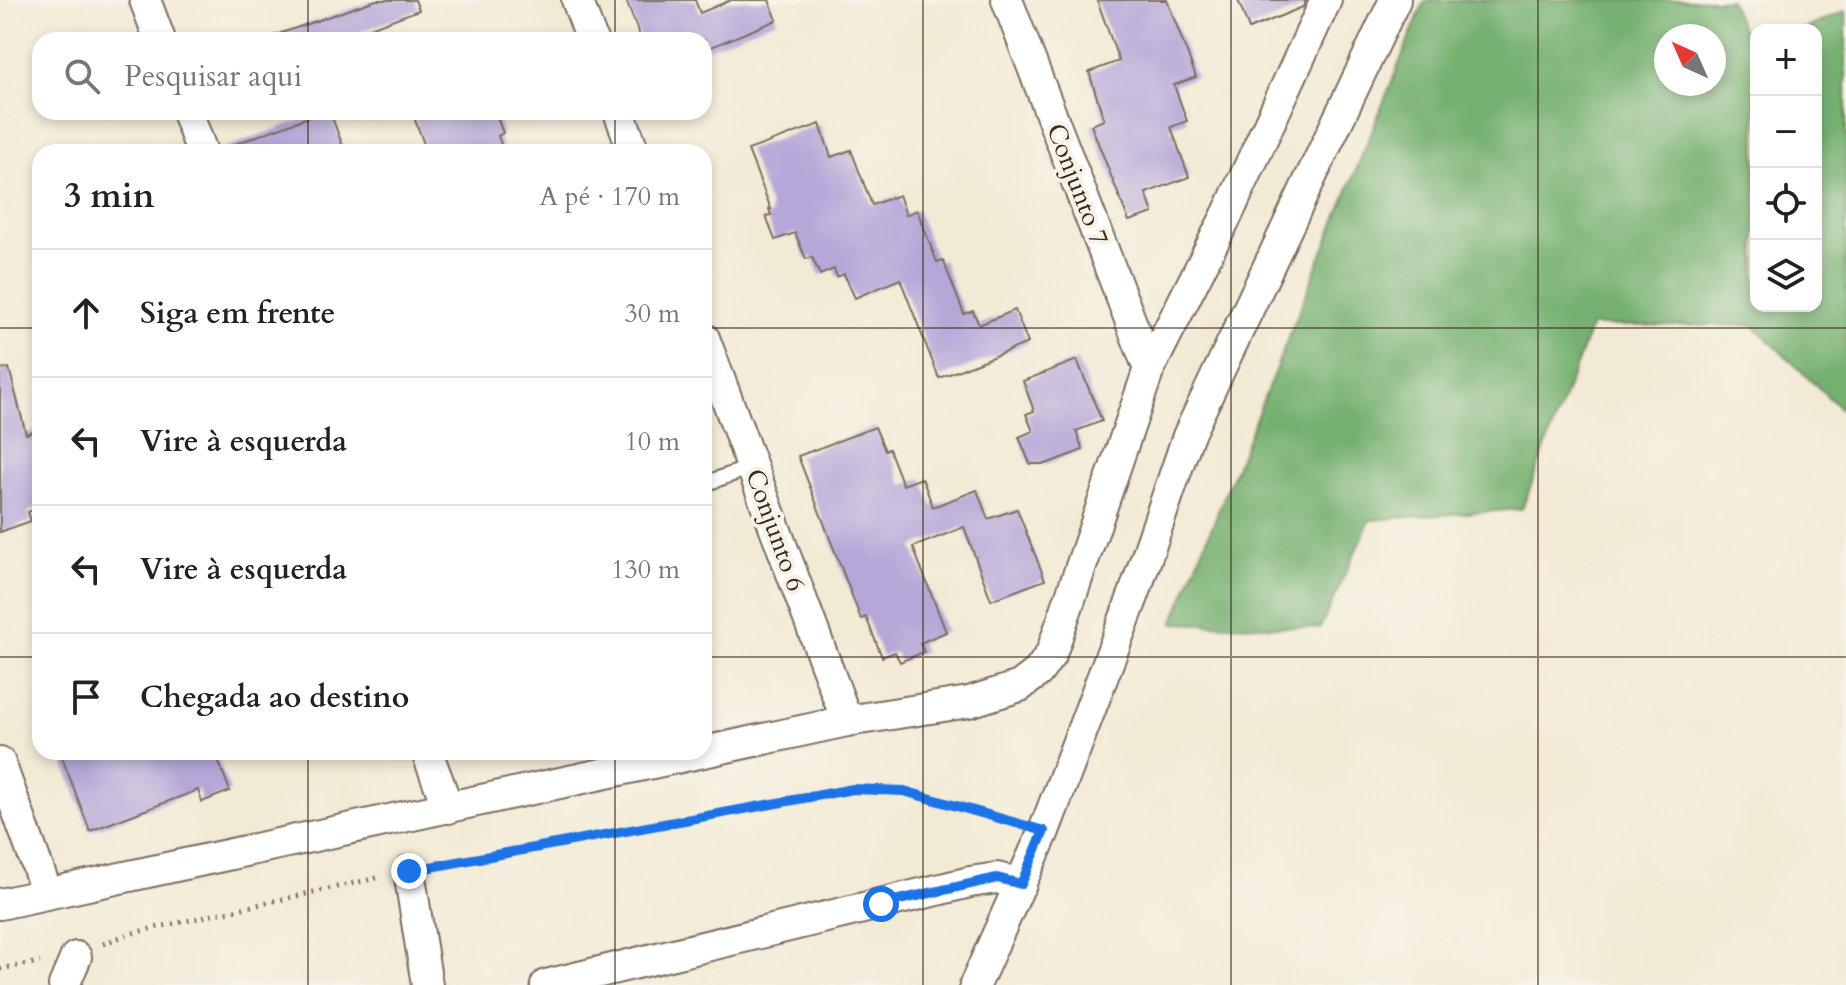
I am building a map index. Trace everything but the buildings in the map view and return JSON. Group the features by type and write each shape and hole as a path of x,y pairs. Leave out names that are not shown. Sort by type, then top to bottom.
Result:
{"street":[{"path":"145,0 157,32"},
{"path":"577,0 589,32"},
{"name":"Conjunto 7","path":"1007,0 1149,369"},
{"path":"712,750 847,721 969,702 1020,686 1038,672 1051,654 1062,627 1149,369 1229,211 1326,0"},
{"path":"975,985 1044,831 1134,594 1188,436 1395,0"},
{"path":"190,120 199,144"},
{"path":"622,120 631,144"},
{"name":"Conjunto 6","path":"712,360 847,721"},
{"path":"430,760 448,808"},
{"path":"0,904 668,760"},
{"path":"0,763 47,893"},
{"path":"409,871 427,985"},
{"path":"546,985 970,882 997,878 1021,884"},
{"path":"64,985 76,957"}],"lane":[{"path":"712,481 752,467"}],"path":[{"path":"76,957 128,934 409,871 853,789 904,791 1044,831"}],"green space":[{"path":"1730,0 1750,48 1750,312 1822,312 1822,24 1815,24 1846,11 1846,414 1753,325 1591,326 1522,509 1370,520 1320,628 1173,623 1424,2"}],"route":[{"path":"409,871 853,789 904,791 1044,831 1021,884 997,878 881,904"}]}
